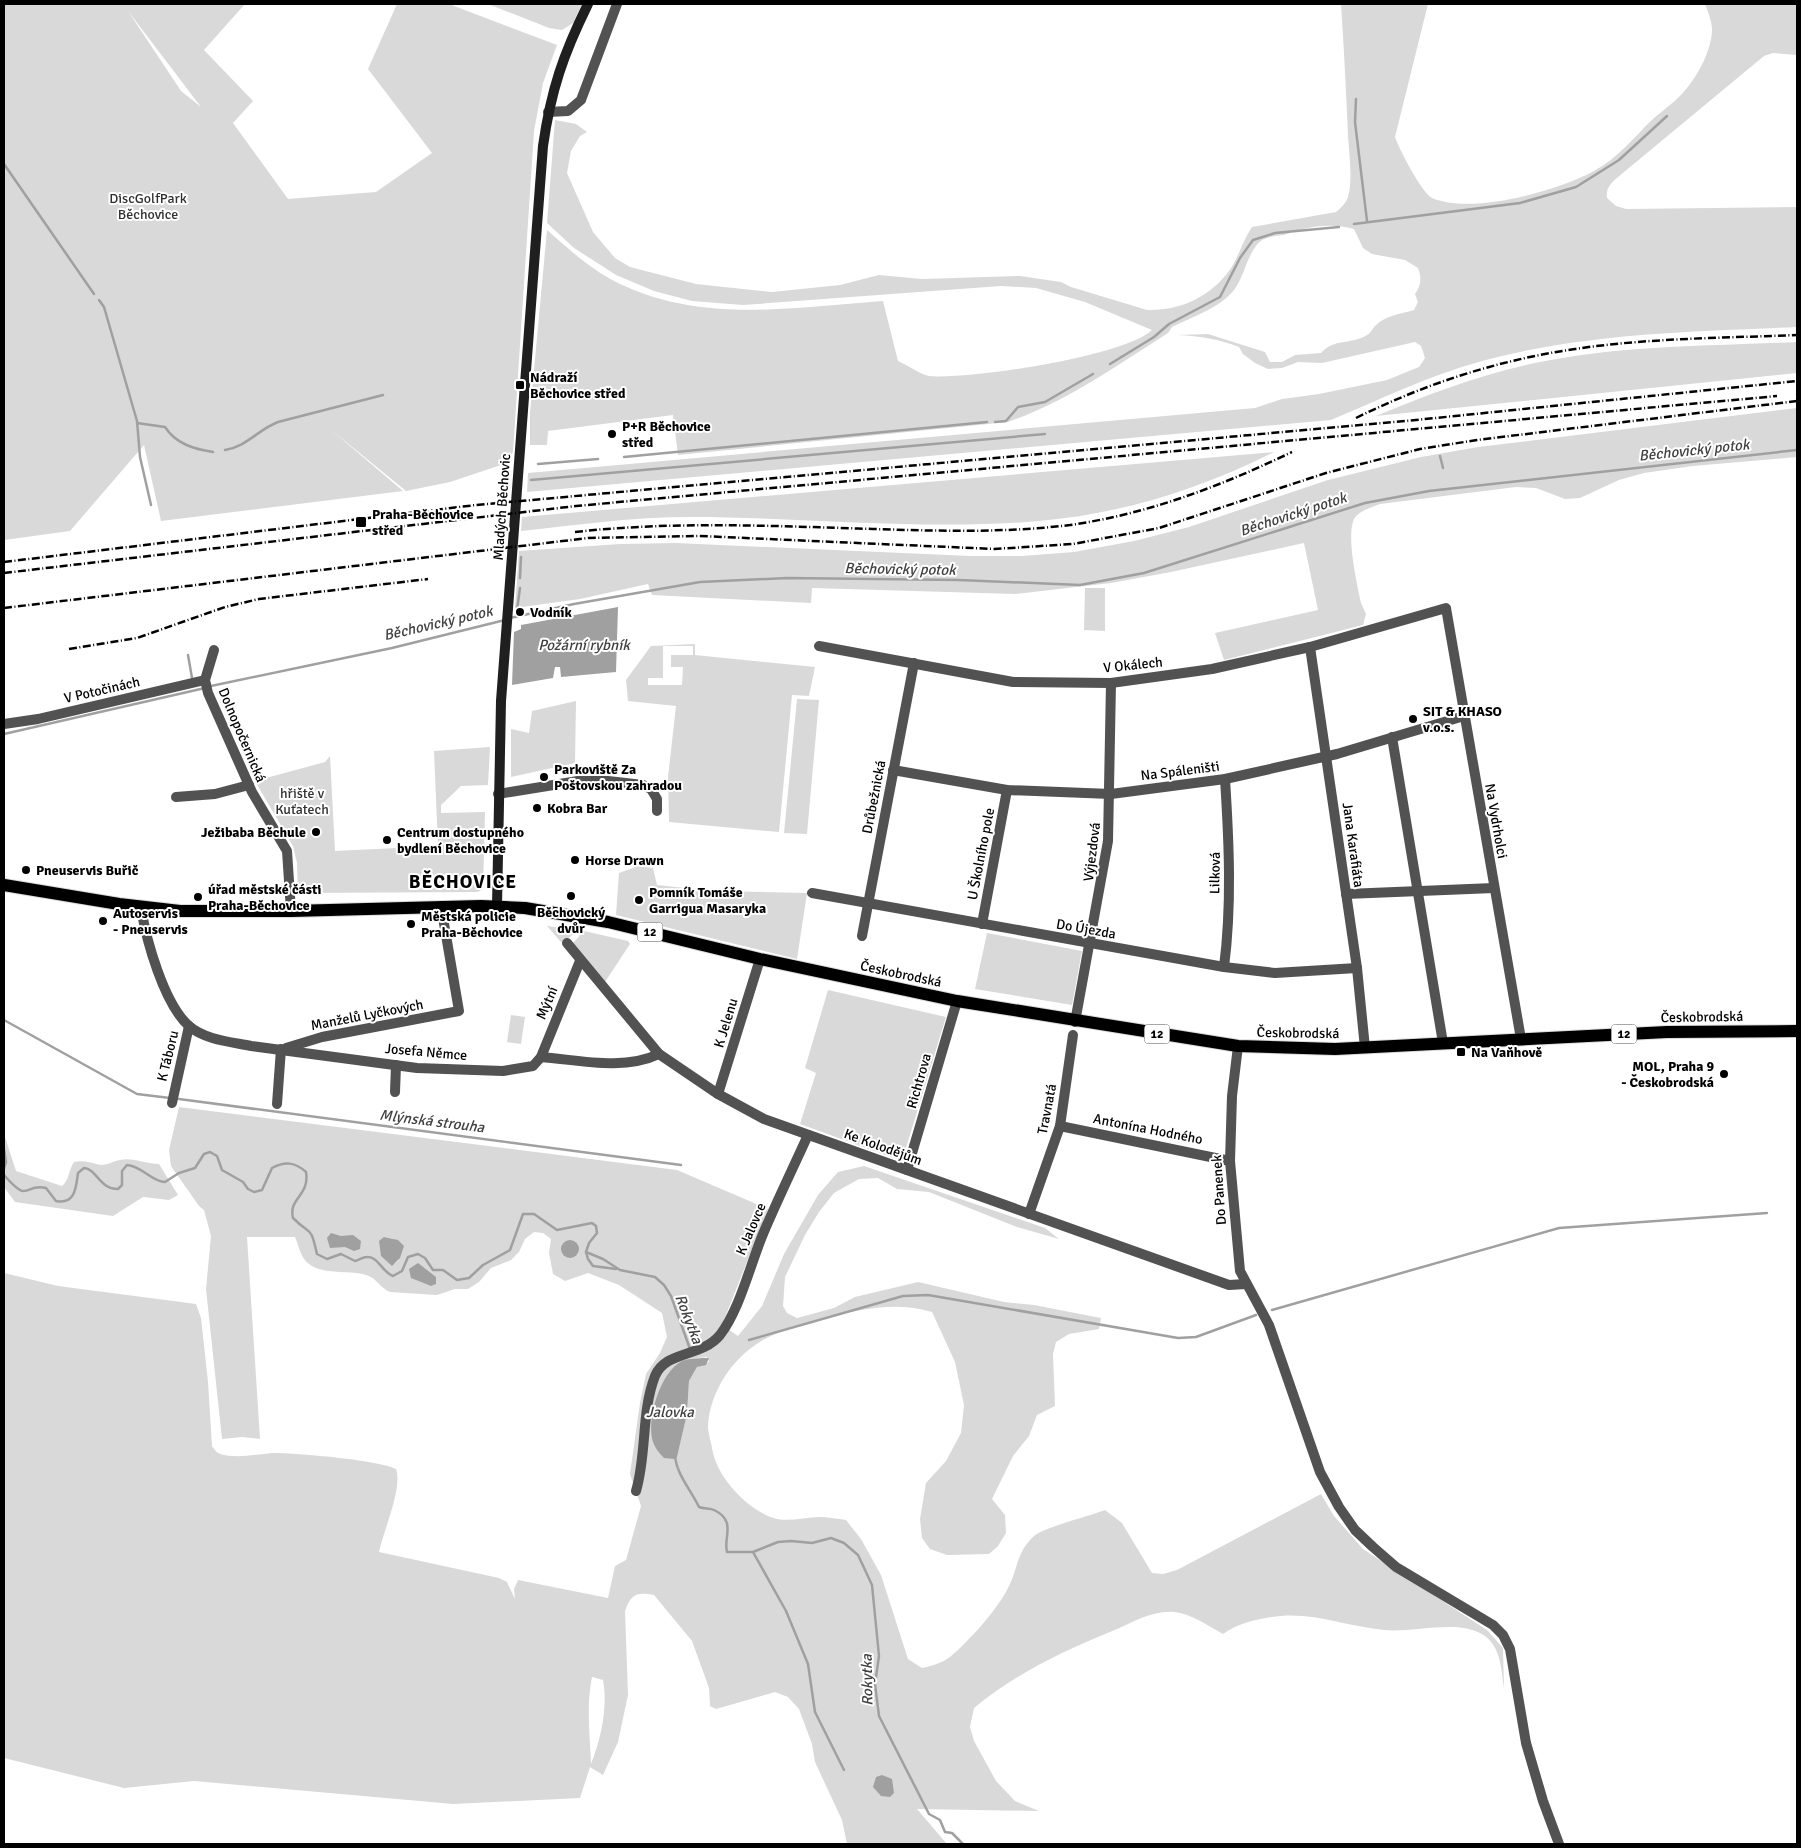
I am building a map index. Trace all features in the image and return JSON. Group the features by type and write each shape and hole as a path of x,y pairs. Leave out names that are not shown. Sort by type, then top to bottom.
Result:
{"main road":[{"name":"Českobrodská","path":"4,885 141,907 180,911 291,911 441,906 525,908 608,922 760,959 957,1001 1075,1022 1238,1046 1302,1050 1667,1032 1797,1031"}],"street":[{"name":"Mladých Běchovic","path":"497,906 498,794 507,624 538,218 548,112 553,88 566,51 588,4"},
{"path":"548,112 568,111 581,100 617,4"},
{"name":"V Okálech","path":"820,644 1013,682 1111,683 1212,669 1310,648 1446,608"},
{"name":"Na Vydrholci","path":"1446,608 1521,1039"},
{"name":"Jana Karafiáta","path":"1310,648 1357,968 1365,1048"},
{"path":"207,686 214,650"},
{"name":"Drůbežnická","path":"862,936 914,663"},
{"name":"Výjezdová","path":"1075,1022 1108,841 1111,794 1111,683"},
{"name":"V Potočinách","path":"4,724 207,686"},
{"name":"Dolnopočernická","path":"207,686 249,785 287,851 291,911"},
{"name":"Na Spáleništi","path":"893,770 1007,790 1111,794 1225,779 1326,756 1464,716"},
{"path":"1392,737 1443,1043"},
{"name":"Lilková","path":"1224,967 1228,927 1230,847 1225,779"},
{"path":"498,794 578,781 608,781 637,784 651,789 657,799 658,811"},
{"path":"176,797 215,794 249,785"},
{"name":"U Školního pole","path":"982,924 1007,790"},
{"path":"1346,894 1494,888"},
{"name":"Do Újezda","path":"812,893 1224,967 1275,972 1357,968"},
{"name":"Manželů Lyčkových","path":"281,1050 322,1037 459,1011 441,906"},
{"name":"K Táboru","path":"141,907 163,986 190,1026 172,1103"},
{"name":"Ke Kolodějům","path":"567,942 659,1054 718,1094 764,1119 1229,1285 1246,1284"},
{"name":"K Jelenu","path":"718,1094 760,959"},
{"name":"Mýtní","path":"541,1057 580,960"},
{"name":"Richtrova","path":"907,1170 957,1001"},
{"name":"Josefa Němce","path":"190,1026 225,1041 417,1068 502,1070 534,1066 541,1057"},
{"name":"Travnatá","path":"1029,1214 1060,1126 1073,1035"},
{"name":"Do Panenek","path":"1238,1046 1232,1096 1230,1161 1240,1271 1269,1325 1320,1472 1339,1507 1355,1530 1396,1567 1493,1626 1503,1635 1510,1649 1526,1743 1543,1801 1559,1844"},
{"path":"277,1104 281,1050"},
{"path":"541,1057 627,1064 646,1060 659,1054"},
{"path":"395,1092 396,1064"},
{"name":"Antonína Hodného","path":"1060,1126 1230,1161"},
{"name":"K Jalovce","path":"636,1491 648,1403 655,1376 662,1364 697,1352 710,1345 729,1320 763,1234 808,1134"}],"green space":[{"name":"DiscGolfPark Běchovice","path":"4,4 245,4 204,50 253,101 233,123 288,199 376,192 432,153 368,69 397,4 449,4 557,45 543,83 534,131 513,452 504,464 450,482 406,491 329,428 403,491 161,521 144,445 70,531 4,540","holes":["128,11 201,107 181,91"]},
{"path":"488,4 582,4 573,23 562,30 549,28"},
{"path":"1341,4 1428,4 1395,137 1411,170 1432,198 1449,203 1469,204 1514,198 1559,186 1594,171 1618,154 1683,92 1700,69 1709,48 1712,33 1711,22 1705,4 1797,4 1797,55 1773,53 1764,56 1618,177 1609,186 1607,198 1616,206 1626,209 1797,207 1797,327 1638,335 1599,339 1521,352 1482,361 1444,373 1331,420 527,492 528,473 1255,408 1282,399 1319,394 1387,380 1419,367 1425,358 1421,346 1415,342 1322,363 1298,362 1282,368 1268,369 1255,363 1243,354 1239,347 1209,338 1178,335 1208,334 1265,352 1270,362 1282,362 1295,355 1321,353 1331,345 1361,338 1384,319 1414,310 1418,302 1415,294 1419,288 1420,281 1418,268 1405,260 1372,254 1363,248 1354,229 1320,226 1262,240 1253,251 1234,290 1221,302 1205,312 1172,327 1168,333 1070,394 1008,422 678,455 673,415 548,431 547,445 530,445 530,413 547,230 585,262 616,282 658,298 689,305 753,310 883,301 898,361 929,376 977,374 1010,370 1080,357 1137,340 1152,330 1085,302 1036,288 1001,286 743,305 692,301 654,291 616,275 574,248 547,223 555,120 576,124 587,132 580,136 571,151 567,173 593,232 615,258 630,267 696,284 772,292 840,285 879,275 922,279 1020,276 1061,282 1071,287 1147,310 1160,310 1184,305 1215,287 1231,268 1252,227 1336,212 1346,201 1350,174"},
{"path":"1797,342 1797,373 1376,416 1432,393 1471,380 1530,364 1563,358 1663,347"},
{"path":"1797,408 1797,457 1693,466 1644,473 1619,480 1580,498 1565,499 1536,488 1516,487 1380,504 1370,508 1354,519 1351,537 1357,584 1361,603 1366,614 1363,625 1224,660 1215,633 1318,610 1304,543 1111,583 1015,594 812,588 811,603 652,595 648,584 580,599 515,608 519,551 620,544 676,543 970,556 1022,556 1074,552 1134,541 1189,527 1328,480 1421,457 1478,447"},
{"path":"1274,452 1218,477 1160,498 1070,518 995,524 952,525 669,517 521,531 522,517"},
{"path":"1085,588 1105,588 1105,631 1084,630"},
{"path":"695,644 695,655 815,667 809,696 792,695 779,832 669,822 668,777 676,706 628,701 626,680 651,646","holes":["663,646 693,646 693,655 671,655 671,667 683,667 682,685 648,685 648,678 663,678"]},
{"path":"797,699 819,700 807,834 784,833"},
{"path":"576,701 575,763 511,777 511,729 529,733 532,711"},
{"name":"hřiště v Kuťatech","path":"490,747 488,785 461,786 441,805 441,813 485,812 483,889 478,892 298,893 297,863 293,846 255,781 325,762 330,756 335,851 438,846 434,751"},
{"path":"638,866 653,868 657,885 714,891 807,893 797,959 616,915 619,873"},
{"path":"547,926 577,930 561,942"},
{"path":"584,931 628,941 630,944 605,982 572,944"},
{"path":"987,933 1082,951 1072,1005 975,989"},
{"path":"828,990 946,1017 902,1161 800,1124 816,1073 805,1068"},
{"path":"511,1015 525,1017 521,1044 507,1042"},
{"path":"179,1107 677,1170 768,1209 722,1325 738,1336 762,1306 784,1254 818,1195 838,1172 864,1166 1045,1228 1059,1239 1017,1227 929,1192 897,1189 878,1178 859,1179 834,1193 819,1212 805,1235 785,1277 783,1306 787,1313 797,1318 834,1308 855,1297 918,1282 1004,1302 1034,1305 1101,1318 1099,1329 1069,1334 1056,1342 1053,1354 1055,1406 1037,1415 1029,1436 1013,1456 992,1499 1005,1515 1006,1533 998,1546 989,1554 947,1555 930,1549 922,1538 920,1519 926,1483 946,1461 961,1433 964,1405 955,1362 932,1312 905,1307 864,1309 777,1333 752,1347 733,1365 718,1388 713,1400 708,1426 715,1458 732,1488 749,1505 768,1516 781,1520 820,1517 846,1520 861,1539 881,1575 908,1659 922,1668 937,1664 950,1657 982,1625 1011,1583 1020,1555 1028,1542 1046,1529 1105,1510 1122,1523 1152,1573 1163,1574 1177,1570 1321,1494 1334,1516 1363,1549 1487,1630 1503,1648 1504,1688 1501,1665 1493,1644 1482,1634 1460,1627 1384,1630 1307,1616 1281,1616 1251,1621 1236,1626 1223,1634 1181,1613 1152,1614 1079,1645 1043,1663 1008,1683 974,1708 970,1727 974,1741 996,1781 1015,1801 1039,1811 917,1809 947,1844 847,1844 842,1820 815,1762 812,1744 799,1709 788,1697 775,1692 716,1709 710,1706 709,1688 692,1641 654,1595 639,1594 632,1598 625,1611 628,1695 618,1742 603,1775 590,1767 580,1798 453,1804 194,1781 124,1788 4,1758 4,1273 58,1286 196,1304 201,1318 212,1446 214,1449 220,1454 227,1455 300,1454 356,1460 396,1469 397,1487 395,1498 379,1552 499,1578 507,1582 515,1599 514,1589 518,1580 608,1598 615,1566 626,1560 641,1506 630,1474 646,1374 660,1353 667,1337 662,1313 619,1285 588,1273 565,1281 553,1274 549,1253 551,1239 543,1233 534,1232 525,1239 519,1252 511,1260 491,1268 479,1282 468,1289 455,1289 437,1295 390,1292 373,1278 366,1275 317,1268 310,1265 304,1259 295,1237 247,1237 260,1439 242,1437 222,1439 206,1289 211,1236 204,1210 199,1206 171,1166 169,1150","holes":["384,1237 394,1239 401,1254 398,1261 392,1265 381,1251","707,1357 709,1362 697,1367 689,1381 687,1414 677,1456 670,1459 688,1359","592,1677 603,1680 605,1701 603,1723 591,1764 590,1688"]},
{"path":"4,1134 16,1171 62,1186 74,1162 101,1165 125,1159 135,1160 159,1164 178,1195 169,1200 143,1197 113,1216 15,1202 4,1187"}],"water":[{"name":"Požární rybník","path":"618,607 616,672 561,677 560,667 555,667 553,678 512,685 514,632 521,629 521,625"},
{"path":"331,1233 341,1236 353,1235 361,1241 360,1249 354,1251 345,1247 330,1248 327,1238"},
{"path":"384,1237 398,1240 404,1246 400,1258 392,1266 381,1256 379,1241"},
{"path":"570,1240 576,1243 579,1249 576,1255 570,1258 564,1255 561,1249 564,1243"},
{"path":"418,1263 436,1277 436,1284 431,1286 411,1278 409,1269"},
{"name":"Jalovka","path":"709,1358 706,1365 697,1367 689,1381 687,1414 677,1457 674,1459 664,1458 655,1446 651,1433 653,1410 661,1386 667,1375 682,1361"},
{"path":"882,1775 892,1779 894,1793 890,1797 881,1796 873,1787 876,1777"}],"waterway":[{"path":"1356,99 1355,122 1367,221"},
{"path":"1354,224 1520,203 1576,187 1619,160 1667,116"},
{"path":"4,164 94,294"},
{"path":"1110,364 1154,337 1169,324 1220,297 1240,258 1253,240 1275,233 1339,227"},
{"path":"99,300 104,307 137,421 140,457 151,505"},
{"path":"995,422 1006,421 1018,407 1045,402 1093,374"},
{"path":"225,450 246,442 278,422 383,395"},
{"path":"624,457 987,422"},
{"path":"137,423 165,427 180,442 213,452"},
{"path":"531,480 1045,434"},
{"name":"Běchovický potok","path":"510,618 574,604 700,582 787,578 959,580 1080,585 1144,573 1365,503 1429,491 1797,450"},
{"path":"1440,456 1443,468"},
{"path":"538,464 598,459"},
{"path":"520,578 521,557"},
{"path":"516,617 520,588"},
{"name":"Běchovický potok","path":"211,686 392,648 505,620"},
{"path":"188,655 192,678"},
{"name":"Běchovický potok","path":"4,734 205,688"},
{"name":"Mlýnská strouha","path":"4,1020 137,1094 170,1098"},
{"name":"Mlýnská strouha","path":"179,1099 681,1165"},
{"name":"Rokytka","path":"4,1149 6,1162 4,1168"},
{"name":"Rokytka","path":"4,1175 18,1189 26,1191 39,1187 46,1188 56,1201 63,1201 68,1200 74,1193 78,1173 84,1168 92,1172 106,1186 118,1189 122,1185 122,1171 127,1165 165,1182 179,1173 195,1168 204,1154 210,1152 217,1156 222,1170 243,1182 248,1189 254,1192 262,1190 272,1168 281,1164 294,1164 306,1172 306,1180 305,1186 293,1206 293,1218 311,1234 317,1254 327,1259 341,1254 355,1261 371,1257 386,1272 393,1276 402,1271 408,1257 418,1254 425,1258 433,1270 443,1270 457,1280 469,1278 483,1265 510,1250 523,1214 534,1214 557,1230 592,1223 596,1226 597,1233 589,1243 586,1252 603,1259 620,1270 655,1277 664,1285 671,1296 690,1349"},
{"path":"1272,1310 1559,1228 1767,1213"},
{"path":"586,1252 593,1266 616,1269"},
{"path":"749,1340 903,1296 928,1295 1178,1338 1196,1337 1256,1315"},
{"name":"Rokytka","path":"675,1455 678,1469 699,1507 714,1510 725,1519 728,1530 727,1552 753,1552 778,1542 812,1543 831,1538 844,1543 858,1555 872,1585 879,1656 875,1684 879,1716 929,1814 940,1820 945,1832 952,1833 963,1844"},
{"path":"753,1552 786,1611 808,1664 815,1712 844,1770"}],"railway":[{"path":"1356,418 1435,384 1490,367 1546,354 1602,345 1686,339 1797,335"},
{"path":"4,562 476,505 1416,420 1797,381"},
{"path":"4,573 576,506 1777,396"},
{"path":"4,608 588,538 700,536 994,549 1073,544 1159,528 1326,473 1420,449 1477,440 1797,401"},
{"path":"575,532 687,525 972,531 1046,528 1099,520 1156,506 1211,487 1292,452"},
{"path":"69,649 137,638 225,607 259,599 428,579"}],"place":[{"name":"Nádraží Běchovice střed","path":"520,385"},
{"name":"P+R Běchovice střed","path":"612,434"},
{"name":"Praha-Běchovice střed","path":"361,522"},
{"name":"Vodník","path":"520,612"},
{"name":"SIT & KHASO v.o.s.","path":"1413,719"},
{"name":"Parkoviště Za Poštovskou zahradou","path":"544,777"},
{"name":"Kobra Bar","path":"537,808"},
{"name":"Ježibaba Běchule","path":"316,832"},
{"name":"Centrum dostupného bydlení Běchovice","path":"387,840"},
{"name":"Horse Drawn","path":"575,860"},
{"name":"Pneuservis Buřič","path":"26,870"},
{"name":"Běchovický dvůr","path":"571,896"},
{"name":"úřad městské části Praha-Běchovice","path":"198,897"},
{"name":"Pomník Tomáše Garrigua Masaryka","path":"639,900"},
{"name":"Autoservis - Pneuservis","path":"103,921"},
{"name":"Městská policie Praha-Běchovice","path":"411,924"},
{"name":"Na Vaňhově","path":"1461,1052"},
{"name":"MOL, Praha 9 - Českobrodská","path":"1724,1074"}],"district":[{"name":"BĚCHOVICE","path":"463,882"}]}
